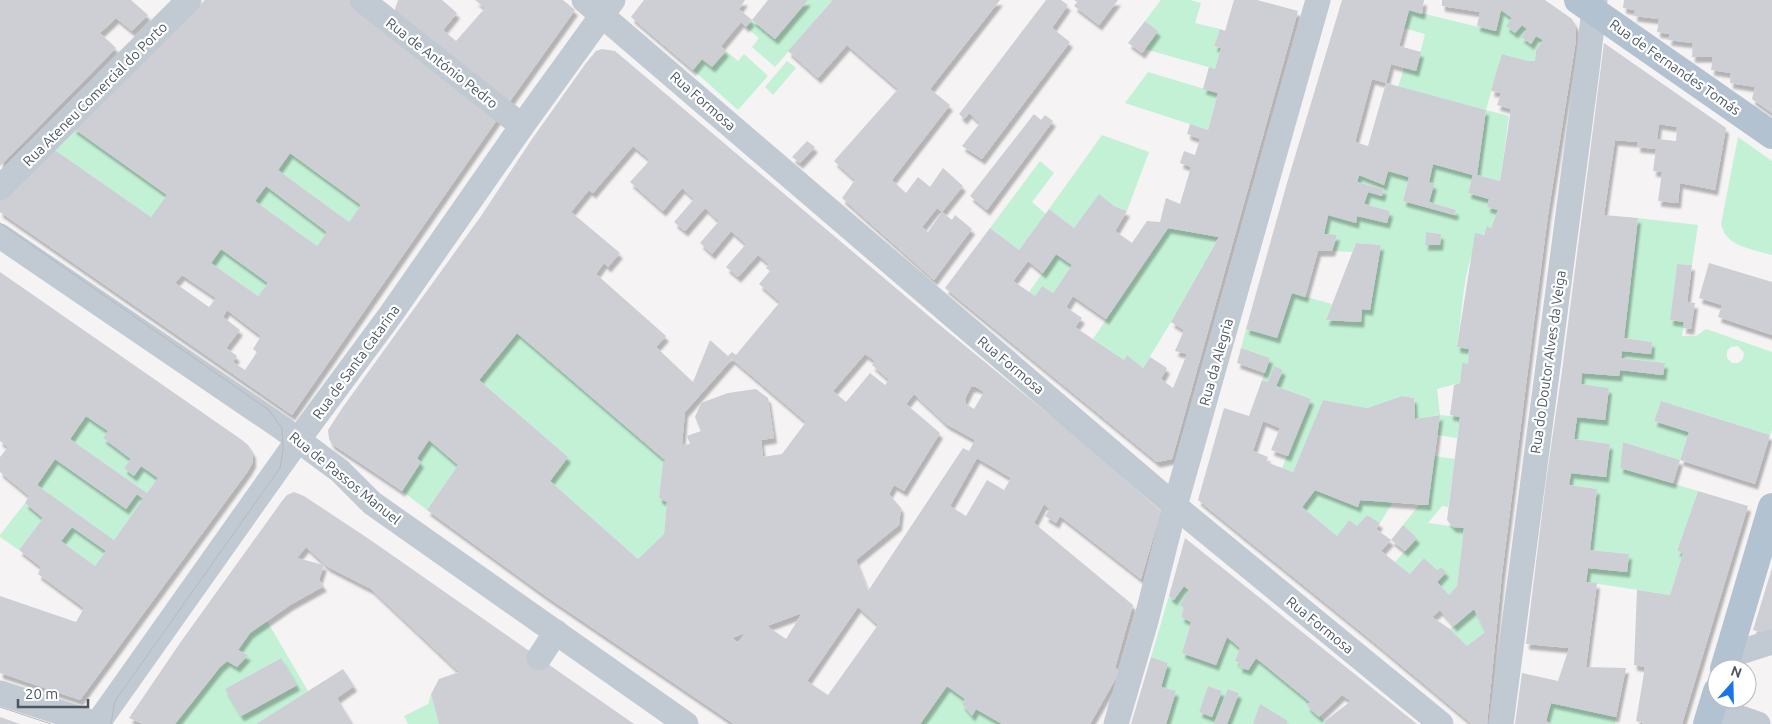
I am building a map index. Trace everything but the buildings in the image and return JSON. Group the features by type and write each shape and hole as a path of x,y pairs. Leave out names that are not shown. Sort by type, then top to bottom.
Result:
{"main road":[{"name":"Rua de Fernandes Tomás","path":"1589,4 1772,134"},
{"path":"1727,659 1772,507"}],"street":[{"name":"Rua Ateneu Comercial do Porto","path":"0,188 189,0"},
{"name":"Rua de António Pedro","path":"362,0 522,126"},
{"name":"Rua da Alegria","path":"1116,724 1146,621 1175,506 1318,0"},
{"name":"Rua do Doutor Alves da Veiga","path":"1501,724 1587,70 1589,4"},
{"name":"Rua de Santa Catarina","path":"100,724 102,717 298,440 391,314 522,126 600,5"},
{"name":"Rua Formosa","path":"600,5 1175,506 1441,724"},
{"name":"Rua de Passos Manuel","path":"0,236 298,440 340,471 372,503 686,724"},
{"path":"539,658 556,632"},
{"path":"1733,659 1772,642"},
{"path":"0,693 96,724"},
{"path":"1715,709 1758,724"}],"green space":[{"path":"808,0 832,1 775,67 752,47 759,38 746,27 752,20 775,39"},
{"path":"1161,0 1190,0 1201,3 1195,23 1220,29 1214,46 1221,48 1215,69 1145,49 1158,31 1145,21"},
{"path":"1409,10 1495,31 1501,10 1512,18 1507,26 1515,33 1522,25 1527,29 1521,37 1531,44 1536,36 1543,40 1536,50 1535,61 1502,54 1486,110 1398,87 1404,68 1416,70 1425,34 1404,28"},
{"path":"726,51 738,61 744,54 768,76 738,110 693,70 702,59 712,67"},
{"path":"787,61 796,68 773,95 765,87"},
{"path":"1148,72 1218,93 1208,130 1125,103"},
{"path":"1486,110 1509,116 1500,181 1477,175"},
{"path":"73,128 167,195 151,217 52,148"},
{"path":"1102,135 1149,152 1127,211 1114,206 1099,195 1074,228 1049,209"},
{"path":"1738,137 1772,161 1772,255 1748,249 1734,242 1728,238 1721,224"},
{"path":"290,153 361,205 349,222 278,170"},
{"path":"1040,161 1054,173 1032,202 1046,214 1019,250 990,228"},
{"path":"1433,164 1473,175 1468,193 1489,199 1487,207 1498,210 1491,228 1487,227 1473,250 1466,276 1457,347 1469,349 1468,364 1462,364 1460,383 1437,389 1440,415 1460,417 1457,438 1437,435 1439,415 1415,419 1414,398 1402,396 1367,408 1323,400 1293,472 1282,468 1311,399 1276,386 1283,370 1274,367 1268,382 1262,380 1270,358 1241,348 1246,329 1292,293 1332,304 1326,320 1361,322 1362,309 1370,309 1381,245 1356,243 1352,252 1332,251 1337,236 1324,234 1328,215 1356,222 1357,216 1387,223 1390,211 1364,204 1368,192 1382,196 1384,189 1357,182 1359,175 1384,185 1388,171 1409,177 1403,201 1455,215 1456,210 1429,202 1434,184 1429,182","holes":["1426,232 1441,234 1440,245 1425,245"]},
{"path":"266,186 327,232 317,246 255,201"},
{"path":"1638,218 1698,225 1692,265 1677,264 1670,320 1684,322 1682,336 1696,336 1706,329 1772,352 1772,430 1770,435 1661,401 1654,421 1689,432 1680,460 1623,442 1620,468 1698,491 1677,551 1683,553 1670,595 1586,582 1588,568 1627,572 1629,554 1590,550 1597,489 1569,485 1571,473 1606,477 1610,444 1574,439 1577,417 1605,419 1609,388 1581,384 1582,373 1619,376 1620,370 1663,375 1665,363 1621,358 1622,351 1651,354 1652,342 1624,338","holes":["1738,346 1744,353 1743,359 1738,363 1732,363 1727,358 1727,351 1731,347"]},
{"path":"1168,228 1219,237 1143,368 1127,355 1124,360 1093,339"},
{"path":"221,249 268,283 258,296 211,263"},
{"path":"1056,254 1072,265 1053,293 1042,286 1035,296 1029,292"},
{"path":"517,333 666,461 663,461 659,498 667,502 664,534 638,559 550,481 568,457 479,380"},
{"path":"86,416 108,431 103,438 131,459 124,468 134,476 141,466 158,478 147,493 70,439"},
{"path":"429,440 458,465 427,510 402,491 421,462 417,458"},
{"path":"1434,456 1455,459 1448,507 1442,506 1428,523 1464,528 1457,586 1449,595 1437,582 1446,573 1441,567 1437,570 1424,558 1410,574 1395,562 1417,538 1403,525 1419,505 1428,505"},
{"path":"55,459 126,509 137,494 143,499 114,540 37,485"},
{"path":"1315,490 1357,507 1360,500 1393,502 1380,523 1367,515 1357,526 1349,520 1337,536 1302,507"},
{"path":"25,503 43,518 19,550 0,537 0,535"},
{"path":"72,527 106,551 95,566 61,541"},
{"path":"1184,586 1189,590 1181,617 1191,622 1182,653 1216,665 1227,637 1240,648 1235,661 1240,663 1240,667 1249,670 1256,658 1310,702 1307,706 1325,721 1325,724 1286,724 1288,721 1260,705 1253,724 1227,724 1239,693 1229,689 1214,724 1166,724 1176,692 1161,687 1168,663 1151,657 1169,596 1174,599","holes":["1208,686 1222,691 1212,717 1199,712"]},
{"path":"1474,609 1485,632 1467,646 1450,629"},
{"path":"267,621 308,691 256,724 175,724 220,667 227,661 237,666 248,655 238,650 250,633","holes":["281,658 296,686 241,716 225,689"]},
{"path":"947,686 965,699 962,704 972,715 976,709 1002,724 920,724"},
{"path":"431,694 439,724 408,724 404,716 428,704"},
{"path":"1551,703 1616,717 1615,724 1551,724 1546,721"}],"tram line":[{"path":"0,223 269,410 282,428 283,450 280,468 115,701 111,724"},
{"path":"0,707 51,724"}]}
